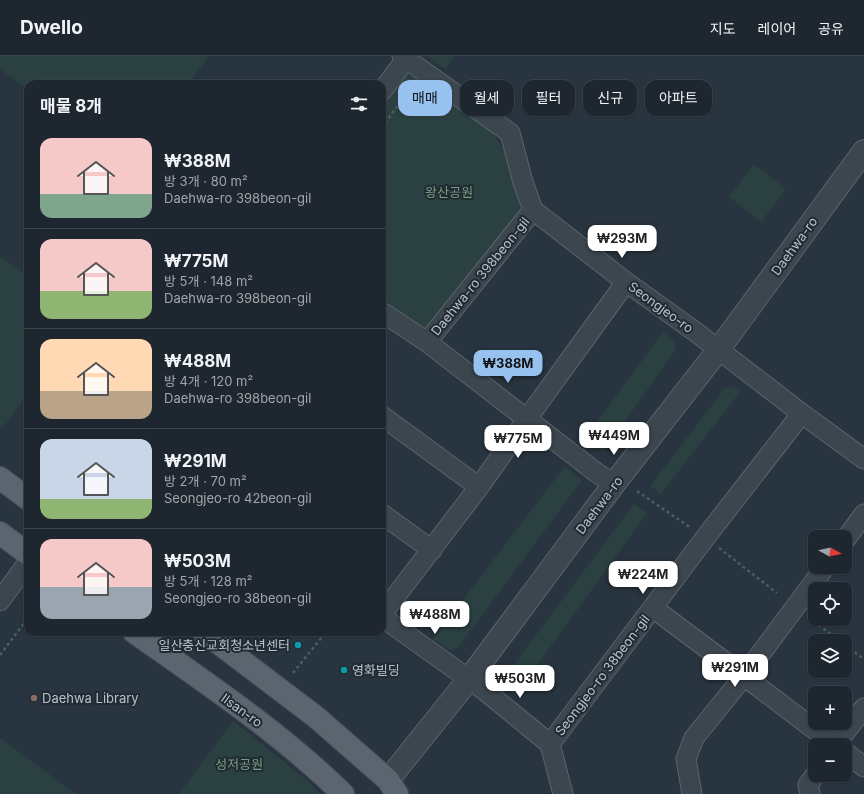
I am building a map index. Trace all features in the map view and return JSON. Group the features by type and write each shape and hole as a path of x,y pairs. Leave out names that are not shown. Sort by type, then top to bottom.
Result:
{"main road":[{"path":"0,478 24,496"},
{"path":"0,533 24,551"},
{"name":"Ilsan-ro","path":"140,636 256,719 315,767 343,794"},
{"path":"209,636 316,717 393,787"}],"street":[{"path":"386,85 404,58 510,133 523,182 533,210"},
{"name":"Daehwa-ro","path":"393,787 470,679 614,484 719,349 864,151"},
{"name":"Seongjeo-ro","path":"533,210 626,282 719,349 801,413 864,459"},
{"name":"Daehwa-ro 398beon-gil","path":"427,342 533,210"},
{"path":"386,610 479,487 527,418 626,282"},
{"name":"Daehwa-ro 398beon-gil","path":"386,315 427,342 614,484"},
{"name":"Seongjeo-ro 38beon-gil","path":"563,794 550,744 801,413"},
{"path":"386,419 479,487"},
{"path":"852,530 864,514"},
{"path":"386,517 432,550"},
{"path":"0,601 24,568"},
{"path":"692,794 686,759 694,738 744,676 820,574"},
{"path":"652,608 826,738"},
{"path":"386,618 470,679 550,744"},
{"path":"840,738 864,708"},
{"path":"852,757 864,766"},
{"path":"810,782 808,784 810,794"}],"path":[{"path":"386,122 398,105"},
{"path":"637,491 692,528"},
{"path":"719,548 777,593"},
{"path":"0,654 24,623"},
{"path":"820,626 831,634"},
{"path":"293,673 323,636"},
{"path":"852,651 864,660"}],"green space":[{"path":"0,56 209,56 191,80 24,80 24,87 0,69"},
{"path":"427,56 455,56 445,69"},
{"name":"왕산공원","path":"410,75 418,80 398,80 398,116 452,116 452,102 460,107 460,116 473,116 487,125 509,159 520,202 519,211 425,331 386,301 386,92 395,79"},
{"path":"754,164 786,189 761,222 729,197"},
{"path":"0,256 24,274 24,399 2,429 0,427"},
{"path":"663,332 675,341 675,351 603,452 585,438"},
{"path":"732,387 740,392 661,494 650,486 725,388"},
{"path":"565,466 582,480 458,648 449,650 433,639"},
{"path":"634,504 647,513 515,696 504,686 506,675"},
{"name":"성저공원","path":"233,721 304,778 320,794 179,794"},
{"path":"0,738 76,794 0,794"}],"place":[{"name":"일산충신교회청소년센터","path":"298,645"},
{"name":"영화빌딩","path":"344,670"},
{"name":"Daehwa Library","path":"34,698"}]}
